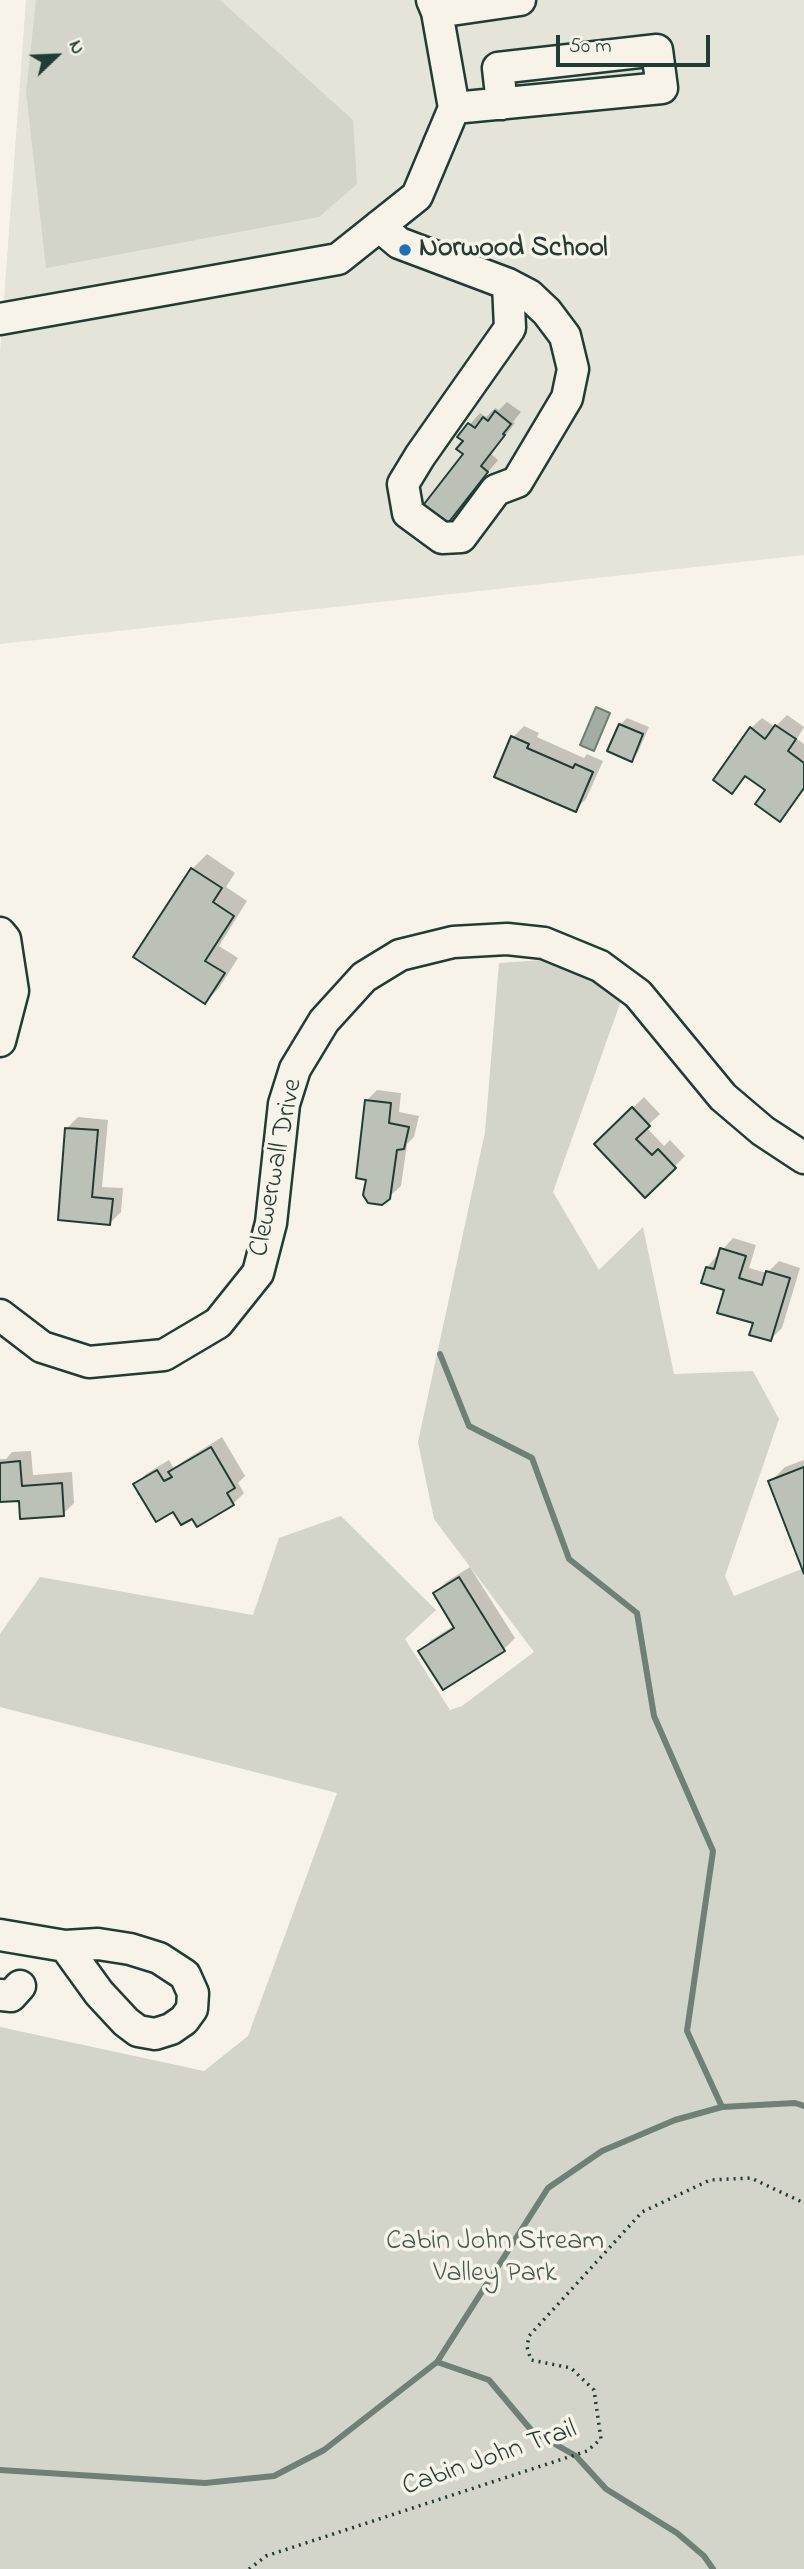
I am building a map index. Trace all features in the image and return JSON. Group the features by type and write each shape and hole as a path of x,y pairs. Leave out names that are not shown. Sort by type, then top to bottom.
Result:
{"street":[{"path":"0,320 338,259 416,196 454,108 435,6 520,0"},
{"path":"454,108 502,104 662,88 657,50 498,68 502,104"},
{"path":"379,226 399,243 508,284 529,295 547,312 565,336 573,369 567,398 517,482 496,490 461,537 442,538 408,513 403,484 510,328 547,312"},
{"path":"508,284 510,328"},
{"path":"0,933 5,939 4,962 13,991 0,1041"},
{"name":"Clewerwall Drive","path":"0,1315 42,1347 89,1362 164,1355 218,1323 258,1273 271,1223 284,1104 295,1069 324,1021 364,977 400,955 453,942 507,939 544,943 600,966 638,994 723,1097 763,1131 804,1158"},
{"path":"0,1935 65,1945"}],"path":[{"name":"Cabin John Trail","path":"248,2569 266,2556 587,2451 601,2439 594,2390 571,2368 531,2360 527,2347 529,2336 642,2212 710,2180 751,2178 804,2203"}],"shaded area":[{"name":"Norwood School","path":"26,0 804,0 804,555 0,644 0,353"},
{"path":"596,707 610,713 594,751 580,745"}],"green space":[{"path":"36,0 220,0 353,120 357,184 319,217 46,268 26,92"},
{"name":"Cabin John Stream Valley Park","path":"558,959 623,995 553,1192 599,1270 643,1227 674,1374 753,1371 779,1419 725,1576 734,1596 804,1568 804,2569 0,2569 0,2027 204,2071 248,2036 337,1793 0,1707 0,1634 40,1577 253,1615 279,1538 341,1516 436,1610 405,1639 450,1710 462,1706 534,1652 434,1519 418,1442 485,1132 499,963"}],"building":[{"path":"495,411 511,424 481,466 488,472 445,527 421,508 463,454 456,449 463,441 457,437 468,423 475,428 483,417 488,421"},
{"path":"619,724 643,734 632,762 607,751"},
{"path":"775,725 796,739 788,751 804,763 804,788 780,822 755,804 765,790 745,776 732,794 713,780 750,727 765,739"},
{"path":"511,736 529,744 527,748 573,768 575,764 593,772 576,812 494,777"},
{"path":"191,868 222,888 213,902 234,916 205,961 225,973 205,1004 133,957"},
{"path":"365,1100 391,1103 389,1123 409,1127 404,1149 397,1150 390,1199 382,1205 368,1203 363,1195 366,1180 356,1178"},
{"path":"632,1107 650,1126 636,1139 652,1155 658,1149 676,1168 645,1198 594,1144"},
{"path":"65,1128 98,1130 92,1197 113,1199 110,1225 58,1220"},
{"path":"720,1248 746,1256 739,1278 762,1285 766,1271 790,1278 771,1341 749,1335 753,1323 717,1313 724,1290 701,1283 706,1267 714,1269"},
{"path":"211,1447 235,1488 227,1493 234,1505 197,1527 192,1519 181,1525 173,1512 156,1522 133,1484 157,1470 164,1481 172,1477 168,1472"},
{"path":"20,1461 22,1486 62,1483 64,1516 20,1519 19,1501 0,1502 0,1463"},
{"path":"804,1467 804,1574 768,1481"},
{"path":"459,1577 505,1651 443,1690 418,1651 454,1628 433,1593"}],"waterway":[{"path":"440,1354 469,1426 532,1458 569,1559 637,1613 654,1716 713,1851 687,2031 722,2107"},
{"path":"0,2470 205,2483 274,2476 324,2450 437,2362 548,2188 602,2151 675,2120 722,2107 795,2103 804,2106"},
{"path":"437,2362 489,2380 532,2431 576,2456 606,2489 677,2533 704,2556 713,2569"}],"place":[{"name":"Norwood School","path":"405,250"}]}
